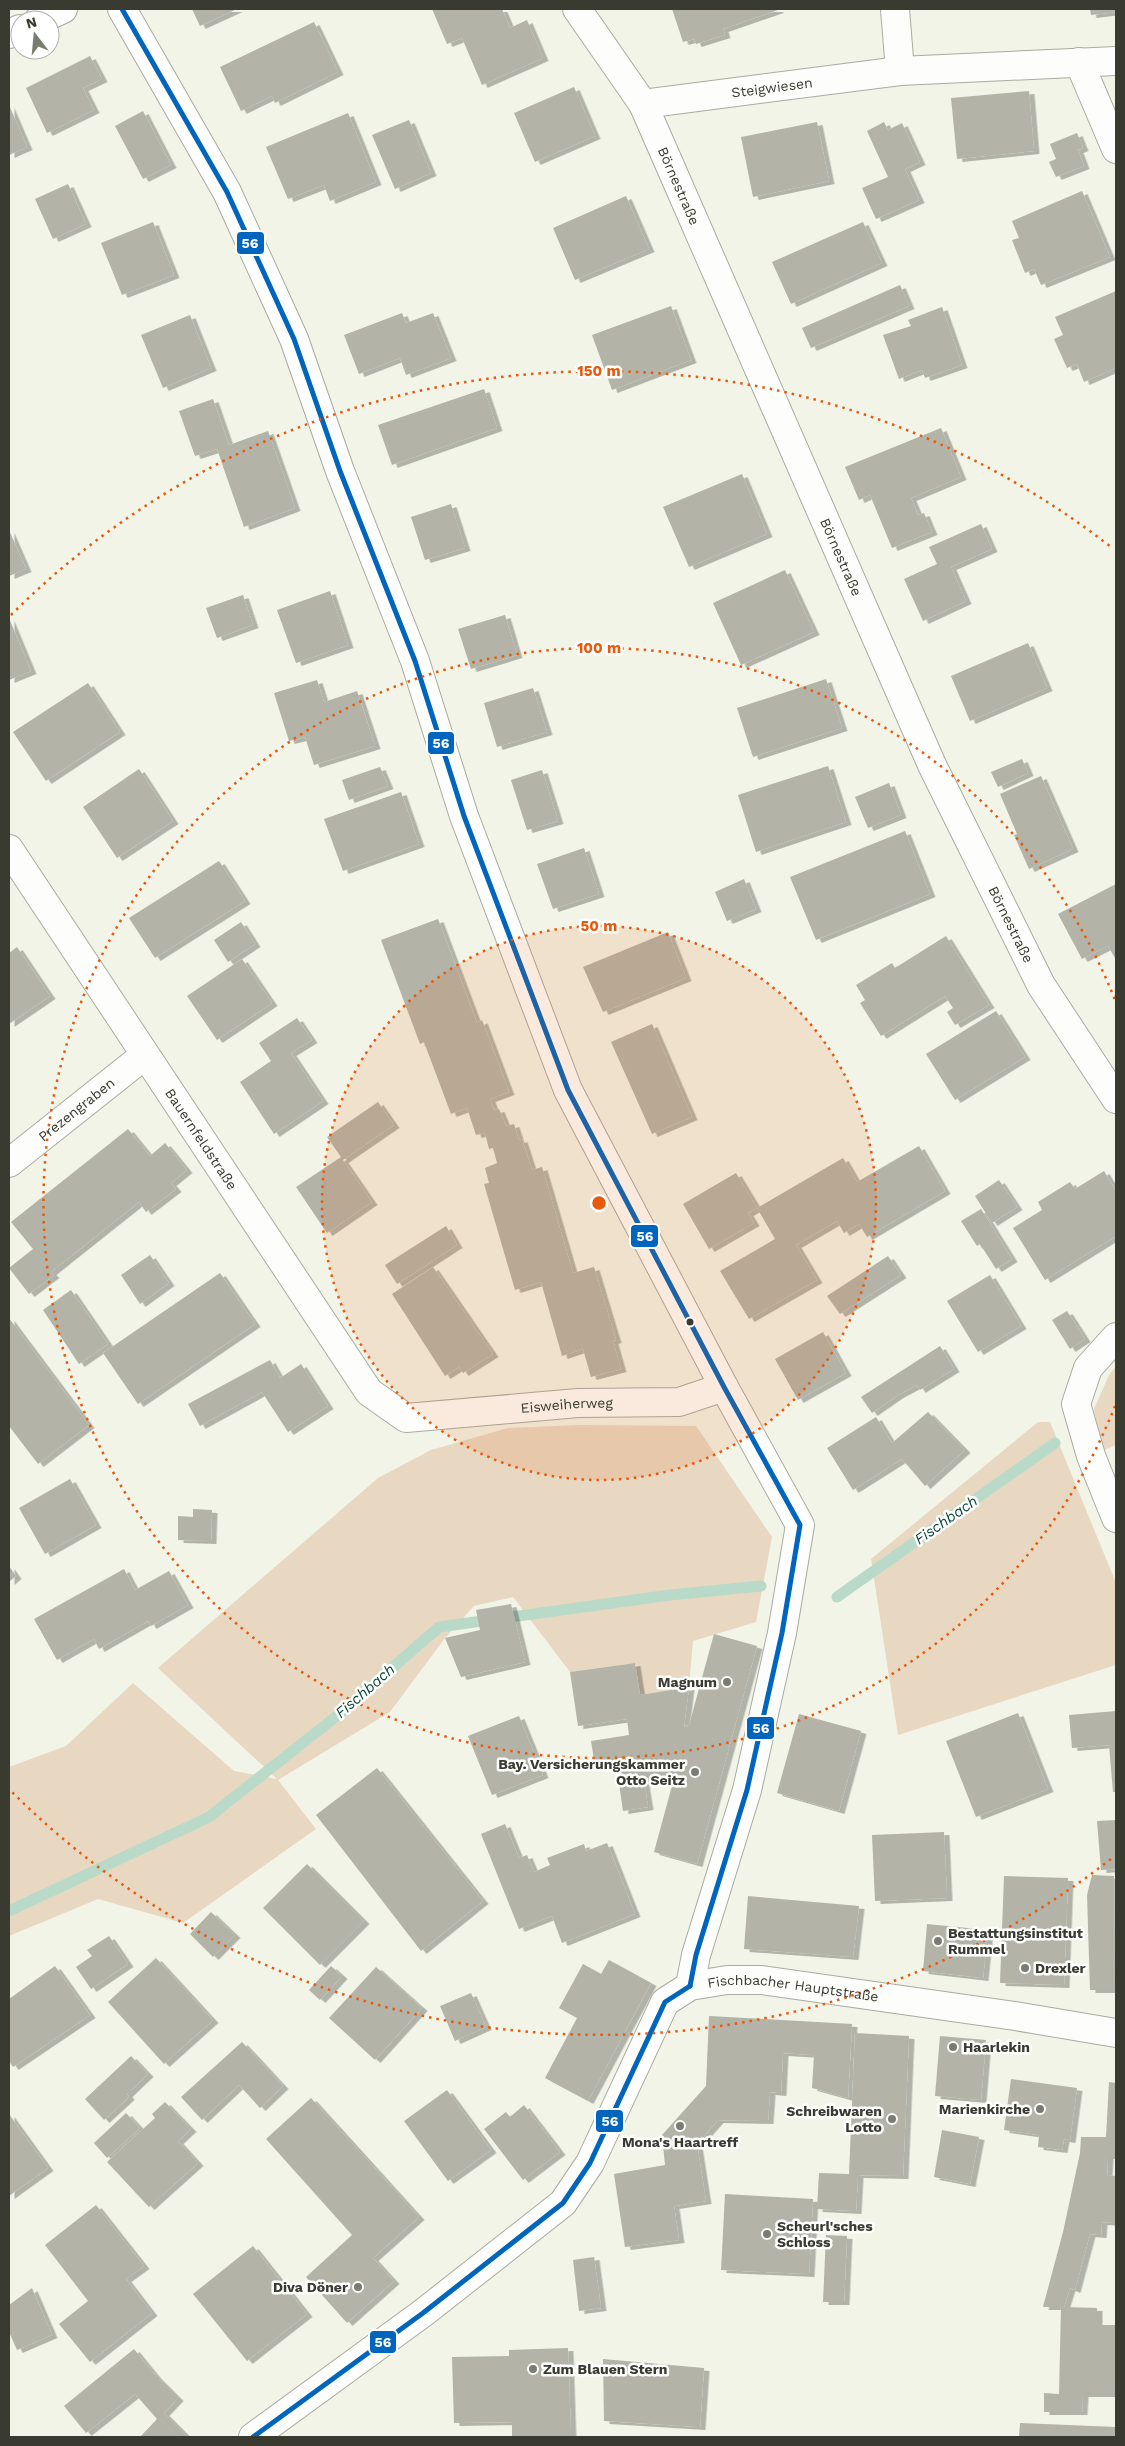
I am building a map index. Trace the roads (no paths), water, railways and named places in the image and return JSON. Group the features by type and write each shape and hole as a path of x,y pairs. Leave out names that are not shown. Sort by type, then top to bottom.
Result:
{"street":[{"path":"122,9 227,192 294,339 340,471 415,661 464,816 568,1090 724,1388 800,1525 782,1633 747,1790 696,1955 690,1986"},
{"name":"Börnestraße","path":"577,9 643,104 932,765 1042,985 1116,1099"},
{"path":"895,9 900,71"},
{"name":"Steigwiesen","path":"643,104 900,71 1116,61"},
{"path":"1079,62 1116,149"},
{"name":"Bauernfeldstraße","path":"9,849 369,1392 406,1418"},
{"name":"Prezengraben","path":"9,1163 146,1056"},
{"path":"1116,1337 1088,1368 1076,1404 1091,1456 1116,1518"},
{"name":"Eisweiherweg","path":"406,1418 578,1403 679,1402 724,1388"},
{"name":"Fischbacher Hauptstraße","path":"253,2437 423,2313 563,2203 590,2163 665,2002 690,1986 727,1980 762,1980 1015,2016 1116,2033"}],"waterway":[{"name":"Fischbach","path":"837,1597 1055,1443"},
{"name":"Fischbach","path":"9,1911 209,1817 343,1711 439,1627 670,1595 761,1586"}],"place":[{"name":"Magnum","path":"727,1682"},
{"name":"Bay. Versicherungskammer Otto Seitz","path":"695,1772"},
{"name":"Bestattungsinstitut Rummel","path":"938,1941"},
{"name":"Drexler","path":"1025,1968"},
{"name":"Haarlekin","path":"953,2047"},
{"name":"Marienkirche","path":"1040,2109"},
{"name":"Schreibwaren Lotto","path":"892,2119"},
{"name":"Mona's Haartreff","path":"680,2126"},
{"name":"Scheurl'sches Schloss","path":"767,2234"},
{"name":"Diva Döner","path":"358,2287"},
{"name":"Zum Blauen Stern","path":"533,2369"}]}
